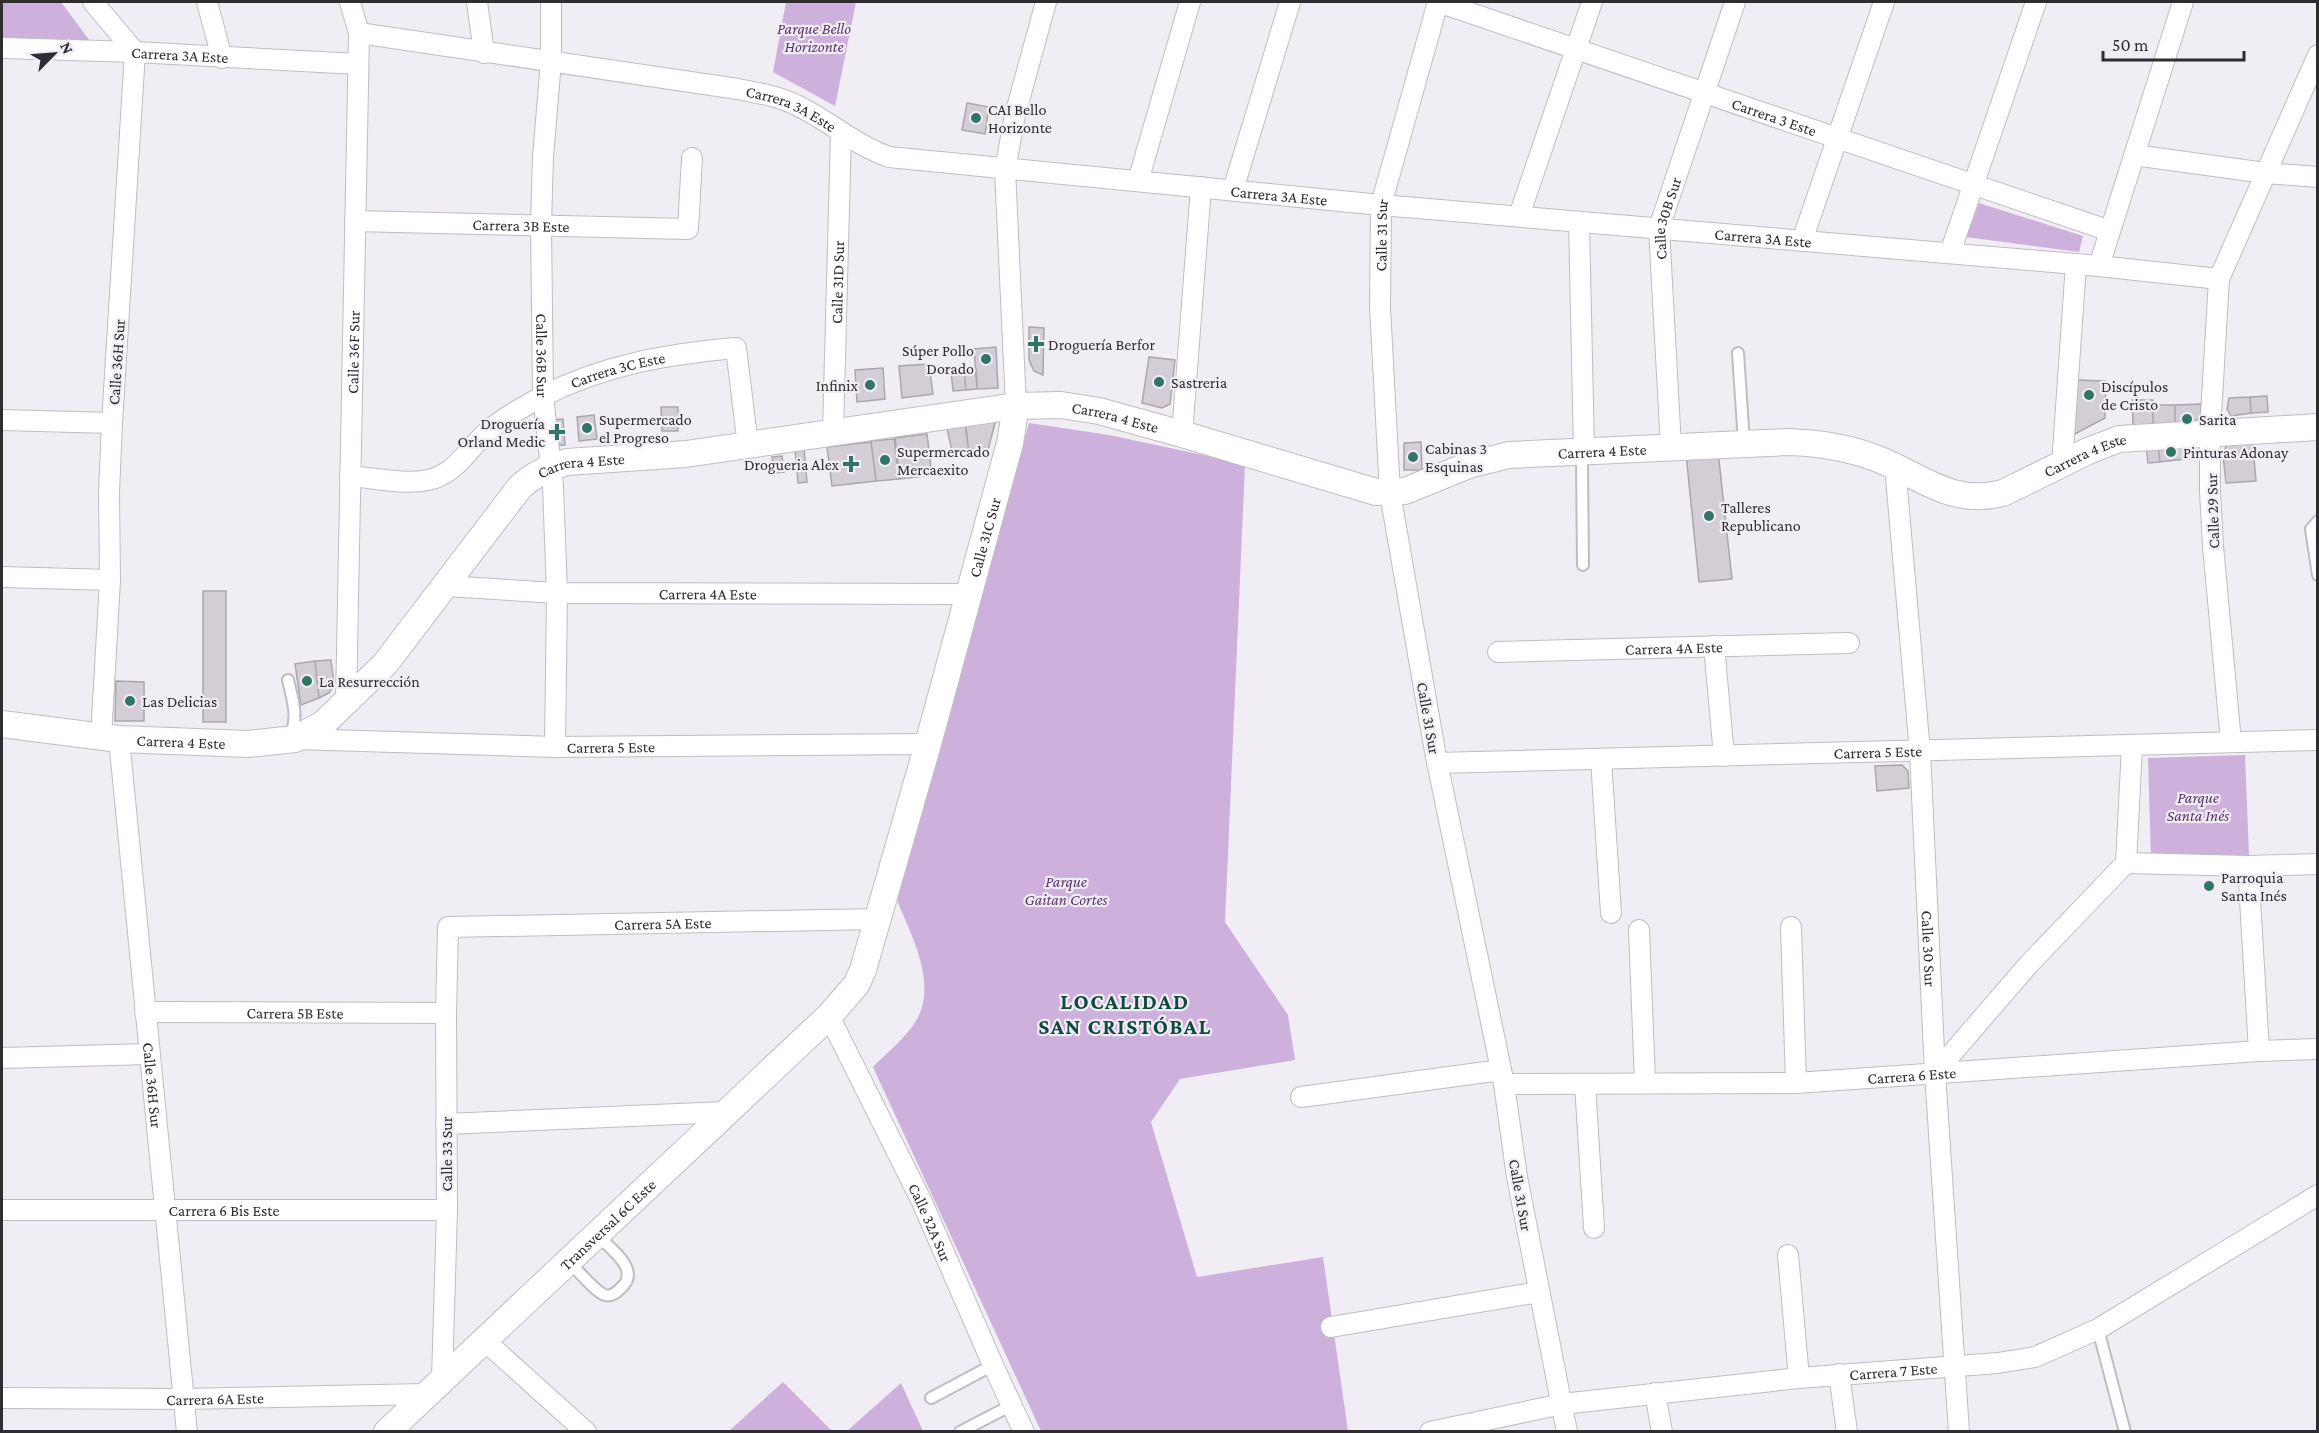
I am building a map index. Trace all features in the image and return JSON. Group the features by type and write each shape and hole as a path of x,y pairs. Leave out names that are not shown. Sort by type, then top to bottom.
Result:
{"street":[{"path":"93,2 135,52"},
{"path":"207,2 222,58"},
{"name":"Calle 36F Sur","path":"346,703 359,33 351,2"},
{"path":"477,2 484,53"},
{"name":"Calle 36B Sur","path":"551,2 551,61 543,157 541,225 543,396 551,467 557,593 555,747"},
{"name":"Calle 31C Sur","path":"829,1016 856,985 863,970 928,744 1010,443 1016,406 1005,170 1015,116 1046,2"},
{"path":"1138,181 1190,2"},
{"path":"1233,190 1290,2"},
{"name":"Carrera 3 Este","path":"1438,2 2110,231"},
{"name":"Calle 31 Sur","path":"1438,2 1381,205 1380,307 1390,493 1437,763 1502,1077 1517,1177 1567,1431"},
{"path":"1519,216 1592,2"},
{"name":"Calle 30B Sur","path":"1671,447 1659,228 1735,2"},
{"path":"1802,241 1884,2"},
{"path":"1950,253 2036,2"},
{"path":"2099,266 2183,2"},
{"name":"Carrera 3A Este","path":"359,33 738,89 782,99 814,114 841,133 889,157 1381,205 2099,266 2219,279"},
{"name":"Carrera 3A Este","path":"2,48 135,52 358,64"},
{"name":"Calle 36H Sur","path":"135,52 109,493 110,738 145,1012 187,1431"},
{"path":"2219,279 2318,55"},
{"name":"Calle 31D Sur","path":"833,432 841,133"},
{"path":"2134,155 2265,173 2318,177"},
{"name":"Carrera 3B Este","path":"355,221 688,229 692,158"},
{"path":"1182,434 1202,187"},
{"path":"1579,223 1584,450"},
{"path":"2062,465 2076,264"},
{"name":"Calle 29 Sur","path":"2219,279 2210,432 2213,546 2231,742"},
{"name":"Carrera 3C Este","path":"350,476 411,482 437,478 452,468 487,432 543,396 601,373 654,357 736,348 748,446"},
{"name":"Carrera 4 Este","path":"2,724 110,738 240,744 292,739 323,724 385,663 528,480 551,467 581,460 665,456 748,446 1040,404 1080,408 1182,434 1360,488 1390,493 1420,486 1489,459 1530,453 1788,442 1815,444 1861,453 1895,466 1935,488 1971,497 1988,497 2003,493 2096,447 2119,440 2210,432 2318,427"},
{"path":"2,420 112,423"},
{"name":"Calle 30 Sur","path":"1895,466 1920,752 1935,1073 1959,1431"},
{"path":"2,577 110,579"},
{"name":"Carrera 4A Este","path":"446,586 557,593 969,594"},
{"name":"Carrera 4A Este","path":"1498,652 1849,643"},
{"path":"1714,646 1724,756"},
{"name":"Carrera 5 Este","path":"292,739 555,747 928,744"},
{"name":"Carrera 5 Este","path":"1437,763 2318,740"},
{"path":"1935,1073 2029,964 2126,863 2132,746"},
{"path":"1601,759 1611,913"},
{"path":"2126,863 2248,866 2318,864"},
{"path":"2248,866 2259,1051"},
{"name":"Carrera 5A Este","path":"448,927 878,919"},
{"name":"Calle 33 Sur","path":"434,1387 447,1210 448,927"},
{"path":"1791,927 1796,1083"},
{"path":"1639,930 1645,1082"},
{"name":"Carrera 5B Este","path":"145,1012 446,1013"},
{"name":"Transversal 6C Este","path":"387,1431 829,1016"},
{"name":"Calle 32A Sur","path":"829,1016 922,1202 1024,1431"},
{"name":"Carrera 6 Este","path":"1301,1097 1502,1077 1585,1084 1796,1083 2259,1051 2318,1049"},
{"path":"2,1058 149,1053"},
{"path":"1585,1084 1594,1228"},
{"path":"446,1124 725,1112"},
{"name":"Carrera 7 Este","path":"1430,1431 1562,1404 1839,1374 2017,1361 2035,1357 2098,1329 2318,1195"},
{"name":"Carrera 6 Bis Este","path":"2,1210 447,1210"},
{"path":"1788,1255 1799,1378"},
{"path":"1331,1327 1539,1292"},
{"path":"484,1340 586,1431"},
{"path":"1839,1374 1847,1431"},
{"name":"Carrera 6A Este","path":"2,1398 184,1399 434,1387"},
{"path":"1655,1393 1662,1431"}],"lane":[{"path":"1738,353 1744,444"},
{"path":"1583,565 1582,464 1584,450"},
{"path":"2318,521 2311,529 2318,574"},
{"path":"288,680 295,707 296,723 292,739"},
{"path":"568,1261 607,1296 613,1295 622,1287 629,1279 627,1265 596,1234"},
{"path":"2098,1329 2125,1431"},
{"path":"931,1398 993,1365"},
{"path":"960,1431 1012,1405"}],"green space":[{"path":"2,2 61,2 90,41 2,39"},
{"name":"Parque Bello Horizonte","path":"786,2 856,2 835,106 773,72"},
{"path":"1979,203 2083,236 2079,252 1966,237"},
{"name":"Parque Gaitan Cortes","path":"1029,423 1109,435 1245,464 1225,922 1288,1015 1295,1060 1180,1079 1151,1122 1197,1277 1323,1257 1348,1431 1041,1431 873,1067 912,1027 920,1012 924,996 921,963 897,900"},
{"name":"Parque Santa Inés","path":"2245,755 2249,855 2151,858 2148,758"},
{"path":"783,1382 832,1431 729,1431"},
{"path":"901,1383 923,1431 847,1431"}],"building":[{"name":"CAI Bello Horizonte","path":"967,103 989,107 985,134 962,130"},
{"name":"Droguería Berfor","path":"1029,327 1044,328 1043,375 1034,371 1029,360"},
{"name":"Súper Pollo Dorado","path":"996,347 998,388 977,389 974,349"},
{"name":"Sastreria","path":"1149,357 1175,360 1170,404 1162,408 1142,403"},
{"path":"929,364 933,394 902,398 899,366"},
{"name":"Infinix","path":"883,368 885,399 857,402 855,370"},
{"path":"976,369 977,389 966,390 964,370"},
{"path":"964,370 966,390 953,391 951,371"},
{"name":"Discípulos de Cristo","path":"2074,380 2106,381 2105,418 2073,435"},
{"path":"2267,396 2268,412 2251,413 2250,397"},
{"path":"2250,397 2251,413 2231,416 2227,409 2229,398"},
{"path":"2132,400 2153,400 2153,425 2133,425"},
{"name":"Sarita","path":"2201,404 2201,414 2194,424 2175,424 2175,405"},
{"path":"2153,405 2175,405 2175,424 2153,425"},
{"path":"661,407 678,407 678,431 662,431"},
{"name":"Supermercado el Progreso","path":"594,415 597,439 579,441 577,417"},
{"path":"969,418 994,418 995,423 987,454 969,453 966,428"},
{"name":"Droguería Orland Medic","path":"563,419 565,445 550,446 548,420"},
{"path":"965,424 969,453 952,451 947,429"},
{"path":"927,434 932,475 900,479 895,438"},
{"path":"2252,435 2256,481 2226,483 2223,455 2228,440"},
{"name":"Supermercado Mercaexito","path":"894,439 899,479 876,481 871,441"},
{"name":"Drogueria Alex","path":"871,442 876,481 832,486 827,447"},
{"name":"Cabinas 3 Esquinas","path":"1421,442 1422,470 1404,470 1404,443"},
{"name":"Pinturas Adonay","path":"2183,442 2185,459 2160,462 2158,445"},
{"path":"2158,445 2160,462 2148,463 2146,446"},
{"path":"804,449 807,482 798,483 795,450"},
{"name":"Talleres Republicano","path":"1718,451 1732,579 1699,582 1686,454"},
{"path":"782,456 784,472 774,473 772,457"},
{"path":"203,591 226,591 226,722 203,722"},
{"path":"331,660 334,684 329,693 319,698 315,661"},
{"name":"La Resurrección","path":"315,661 319,698 301,705 295,664"},
{"name":"Las Delicias","path":"116,681 144,682 144,721 115,721"},
{"path":"1902,765 1908,771 1909,788 1877,791 1875,766"}],"place":[{"name":"CAI Bello Horizonte","path":"976,118"},
{"name":"Droguería Berfor","path":"1036,344"},
{"name":"Súper Pollo Dorado","path":"986,359"},
{"name":"Sastreria","path":"1159,382"},
{"name":"Infinix","path":"870,385"},
{"name":"Discípulos de Cristo","path":"2089,395"},
{"name":"Sarita","path":"2187,419"},
{"name":"Supermercado el Progreso","path":"587,428"},
{"name":"Droguería Orland Medic","path":"557,432"},
{"name":"Pinturas Adonay","path":"2171,452"},
{"name":"Cabinas 3 Esquinas","path":"1413,457"},
{"name":"Supermercado Mercaexito","path":"885,460"},
{"name":"Drogueria Alex","path":"851,464"},
{"name":"Talleres Republicano","path":"1709,516"},
{"name":"La Resurrección","path":"307,681"},
{"name":"Las Delicias","path":"130,701"},
{"name":"Parroquia Santa Inés","path":"2209,886"}],"district":[{"name":"LOCALIDAD SAN CRISTÓBAL","path":"1125,1014"}]}
